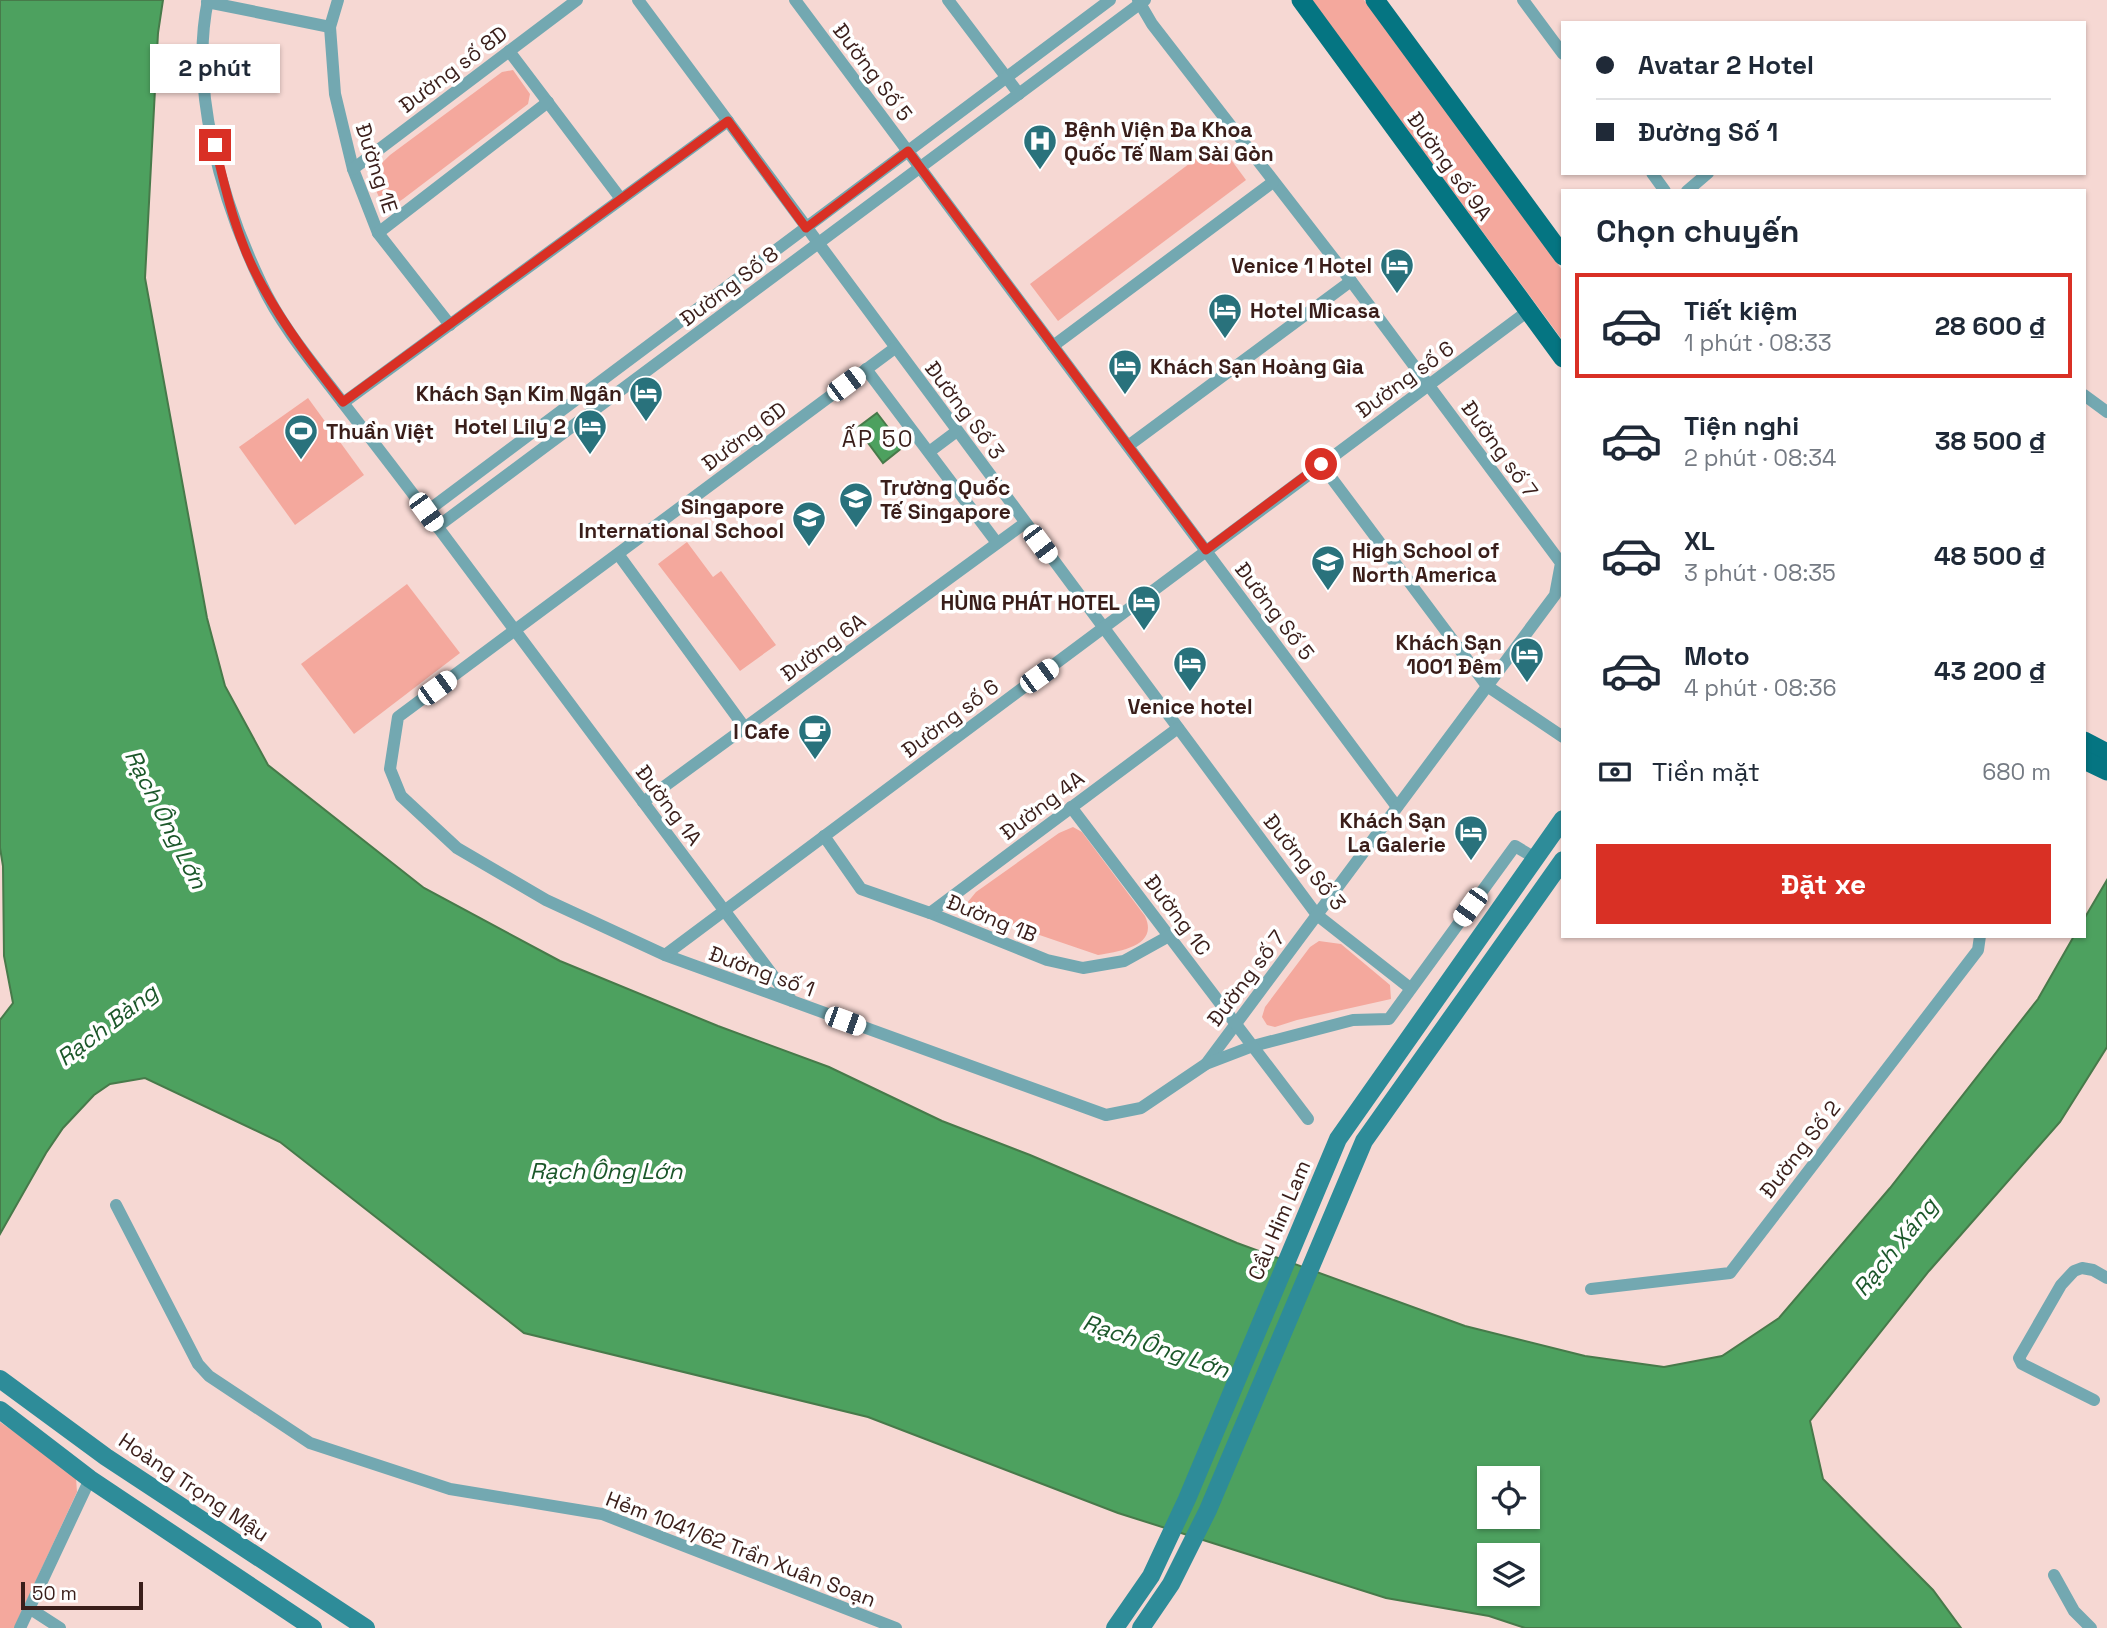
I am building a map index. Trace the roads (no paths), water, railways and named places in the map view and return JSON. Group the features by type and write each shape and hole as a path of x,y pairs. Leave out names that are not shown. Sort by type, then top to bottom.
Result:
{"main road":[{"name":"Đường số 9A","path":"1301,0 1561,355"},
{"name":"Đường số 9A","path":"1375,0 1561,253"},
{"path":"2086,742 2107,753"},
{"path":"2086,761 2107,771"},
{"name":"Cầu Him Lam","path":"1115,1628 1151,1576 1187,1499 1338,1139 1561,822"},
{"path":"1140,1628 1171,1584 1208,1510 1364,1141 1559,865"},
{"name":"Hoàng Trọng Mậu","path":"0,1379 106,1457 366,1628"},
{"path":"0,1410 90,1479 313,1628"}],"street":[{"name":"Đường 1E","path":"338,0 330,27 335,94 353,169 378,233 450,325"},
{"name":"Đường số 8D","path":"353,169 577,0"},
{"name":"Đường Số 3","path":"638,0 1317,915 1410,988"},
{"name":"Đường Số 5","path":"795,0 1397,807"},
{"path":"948,0 1019,94"},
{"name":"Đường Số 8","path":"426,512 1110,0"},
{"path":"1523,0 1561,51"},
{"path":"330,27 208,1 204,22 202,72 225,188 239,233 262,286 299,346 515,631"},
{"name":"Đường Số 8","path":"437,527 1142,1"},
{"name":"Đường số 7","path":"1142,1 1152,24 1351,281 1561,564 1555,595 1206,1064"},
{"path":"509,51 621,199"},
{"path":"378,233 548,102"},
{"path":"343,402 728,121"},
{"path":"1689,189 1706,175"},
{"path":"1054,346 1273,182"},
{"path":"1128,446 1351,281"},
{"name":"Đường số 6","path":"665,955 1528,312"},
{"name":"Đường 6D","path":"515,631 895,348"},
{"path":"866,369 997,543"},
{"path":"2086,396 2107,412"},
{"name":"Đường Số 3","path":"929,452 957,431"},
{"path":"1321,464 1487,686 1561,736"},
{"name":"Đường 6A","path":"643,802 1025,523"},
{"path":"618,554 745,728"},
{"name":"Đường 1A","path":"515,631 792,1002"},
{"name":"Đường số 1","path":"515,631 398,717 390,769 401,796 457,848 546,900 665,955 1106,1115 1141,1108 1206,1064 1253,1046 1353,1020 1389,1019 1410,988"},
{"name":"Đường 4A","path":"930,913 1178,728"},
{"name":"Đường 1C","path":"1071,807 1308,1119"},
{"name":"Đường 1B","path":"824,836 861,889 930,913 1047,960 1083,968 1124,961 1169,936"},
{"path":"1410,988 1515,846 1535,858"},
{"name":"Đường Số 2","path":"1591,1289 1730,1273 1979,950 1980,938"},
{"name":"Hẻm 1041/62 Trần Xuân Soạn","path":"116,1205 198,1364 209,1376 310,1443 450,1489 602,1514 896,1628"},
{"path":"2094,1400 2022,1364 2019,1358 2068,1276 2082,1268 2093,1270 2107,1278"},
{"path":"20,1628 90,1479"},
{"path":"2054,1575 2074,1611 2091,1628"},
{"path":"29,1608 60,1628"}],"water":[{"name":"Rạch Ông Lớn","path":"0,0 163,0 158,33 145,278 207,618 225,686 268,765 424,888 560,961 718,1026 829,1067 942,1121 1030,1155 1237,1243 1465,1326 1585,1356 1664,1367 1722,1356 1779,1318 1890,1188 2038,999 2073,938 2086,938 2086,916 2107,880 2107,1047 2060,1122 1929,1271 1810,1421 1823,1479 1933,1590 1961,1628 1525,1628 1489,1616 1386,1598 1118,1513 868,1417 524,1333 280,1142 145,1078 110,1084 94,1095 63,1128 0,1234 0,1020 13,1003 4,956 3,866 0,848"},
{"path":"877,413 903,447 883,463 857,428"}],"place":[{"name":"Bệnh Viện Đa Khoa Quốc Tế Nam Sài Gòn","path":"1040,171"},
{"name":"Venice 1 Hotel","path":"1397,295"},
{"name":"Hotel Micasa","path":"1225,340"},
{"name":"Khách Sạn Hoàng Gia","path":"1125,396"},
{"name":"Khách Sạn Kim Ngân","path":"646,423"},
{"name":"Hotel Lily 2","path":"590,456"},
{"name":"Thuần Việt","path":"301,461"},
{"name":"Trường Quốc Tế Singapore","path":"856,529"},
{"name":"Singapore International School","path":"809,548"},
{"name":"High School of North America","path":"1328,592"},
{"name":"HÙNG PHÁT HOTEL","path":"1144,632"},
{"name":"Khách Sạn 1001 Đêm","path":"1527,684"},
{"name":"Venice hotel","path":"1190,693"},
{"name":"I Cafe","path":"815,761"},
{"name":"Khách Sạn La Galerie","path":"1471,862"}],"district":[{"name":"ẤP 50","path":"878,439"}],"water label":[{"name":"Rạch Bàng","path":"107,1025"},
{"name":"Rạch Xáng","path":"1895,1247"}]}
